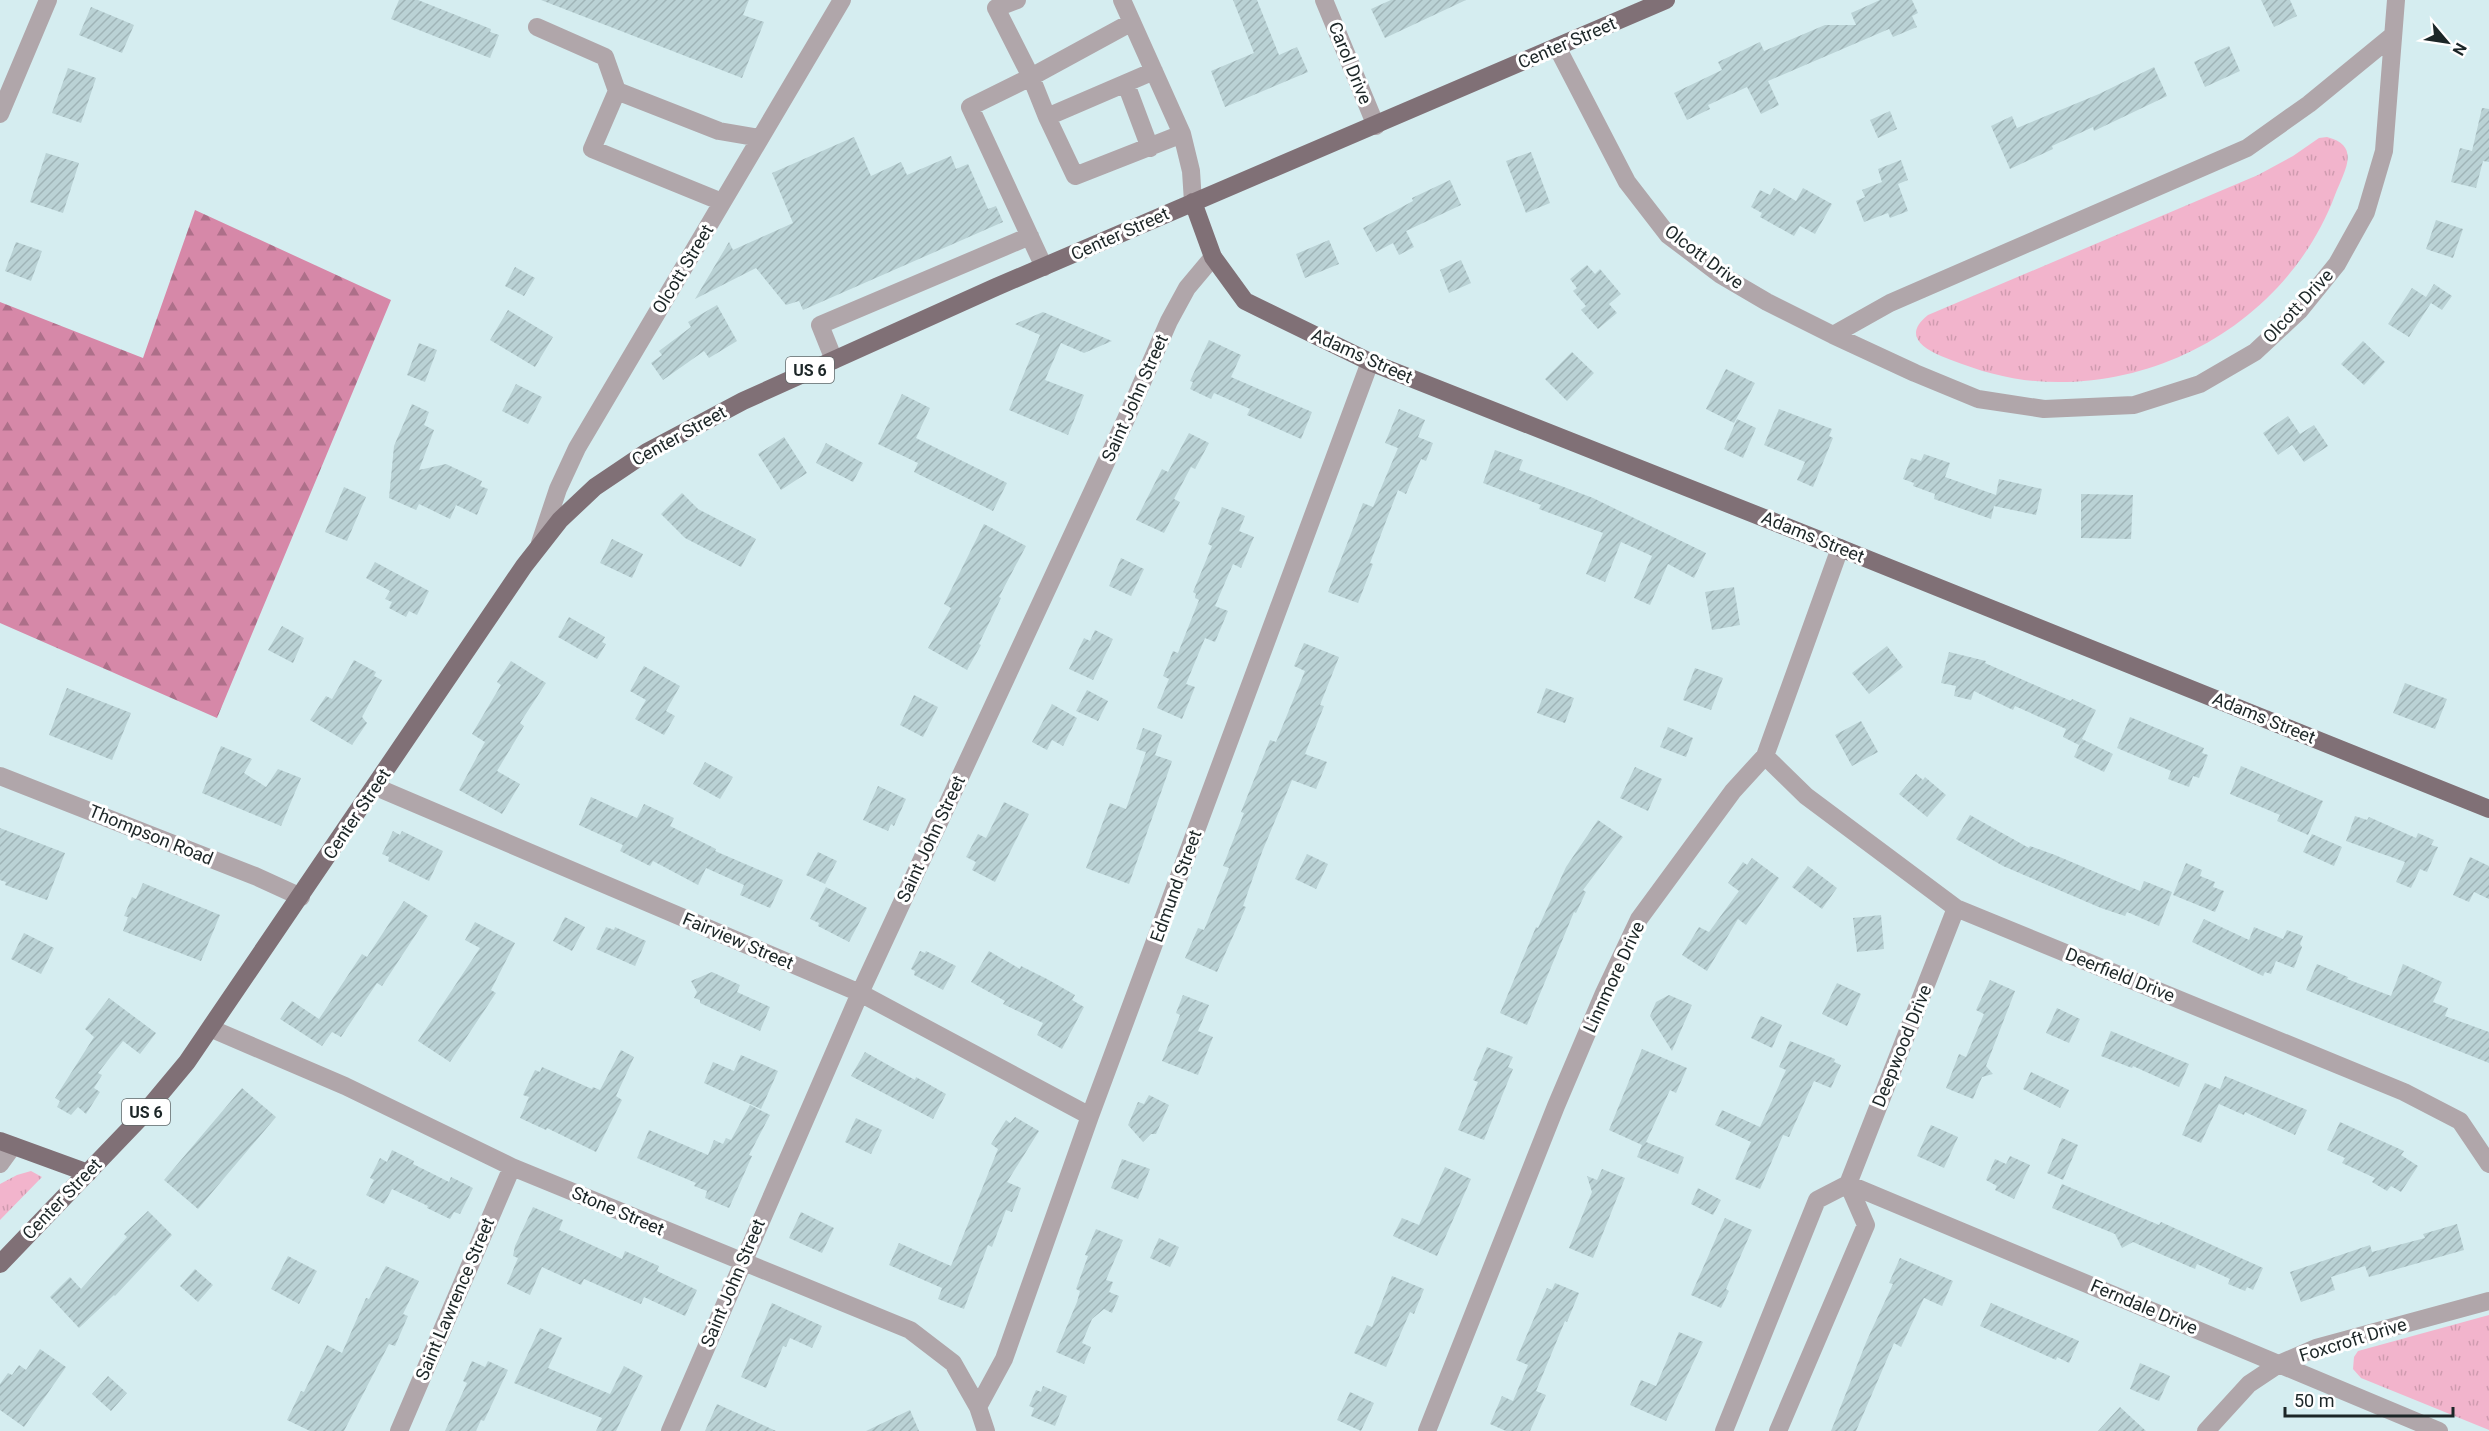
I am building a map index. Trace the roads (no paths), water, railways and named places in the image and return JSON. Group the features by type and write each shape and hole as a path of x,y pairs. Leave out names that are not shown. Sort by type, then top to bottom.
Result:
{"main road":[{"name":"Center Street","path":"0,1264 155,1102 212,1029 540,545 585,494 647,452 743,401 1193,202 1376,126 1666,0"},
{"name":"Adams Street","path":"1193,202 1213,257 1245,301 1370,362 2489,809"},
{"path":"7,1144 88,1173"}],"street":[{"path":"0,114 48,0"},
{"name":"Olcott Street","path":"540,545 558,489 577,448 842,0"},
{"path":"1017,0 996,8 1031,77 1075,176 1182,134"},
{"path":"1122,0 1182,134 1191,171 1193,202"},
{"name":"Carol Drive","path":"1324,0 1376,126"},
{"name":"Olcott Drive","path":"1557,47 1627,182 1668,235 1721,275 1767,302 1833,334 1915,373 1978,399 2044,409 2134,405 2200,384 2255,352 2299,311 2337,264 2366,212 2384,151 2396,0"},
{"path":"1044,267 970,107 1132,22"},
{"path":"537,27 604,57 617,90 591,149 722,202"},
{"path":"1833,334 1890,303 2247,148 2309,104 2392,36"},
{"path":"1047,117 1154,71"},
{"path":"1126,84 1150,148"},
{"path":"617,90 719,131 760,138"},
{"path":"834,360 820,325 1030,236"},
{"name":"Saint John Street","path":"670,1431 741,1262 860,993 1126,419 1169,321 1187,288 1213,257"},
{"name":"Edmund Street","path":"978,1407 1004,1359 1090,1116 1370,362"},
{"name":"Linnmore Drive","path":"1427,1431 1556,1106 1604,993 1639,919 1733,791 1765,756 1840,548"},
{"name":"Deerfield Drive","path":"1765,756 1806,796 1956,908 2404,1092 2460,1121 2489,1164"},
{"name":"Thompson Road","path":"0,776 234,868 301,897"},
{"name":"Fairview Street","path":"376,787 860,993 1090,1116"},
{"name":"Deepwood Drive","path":"1848,1184 1956,908"},
{"name":"Stone Street","path":"212,1029 345,1086 512,1167 910,1330 953,1363 978,1407 986,1431"},
{"path":"0,1164 7,1144"},
{"name":"Saint Lawrence Street","path":"399,1431 512,1167"},
{"path":"1724,1431 1818,1200 1848,1184 1866,1225 1778,1431"},
{"name":"Ferndale Drive","path":"1848,1184 2439,1431"},
{"name":"Foxcroft Drive","path":"2206,1431 2249,1384 2280,1364 2316,1348 2489,1300"}]}
